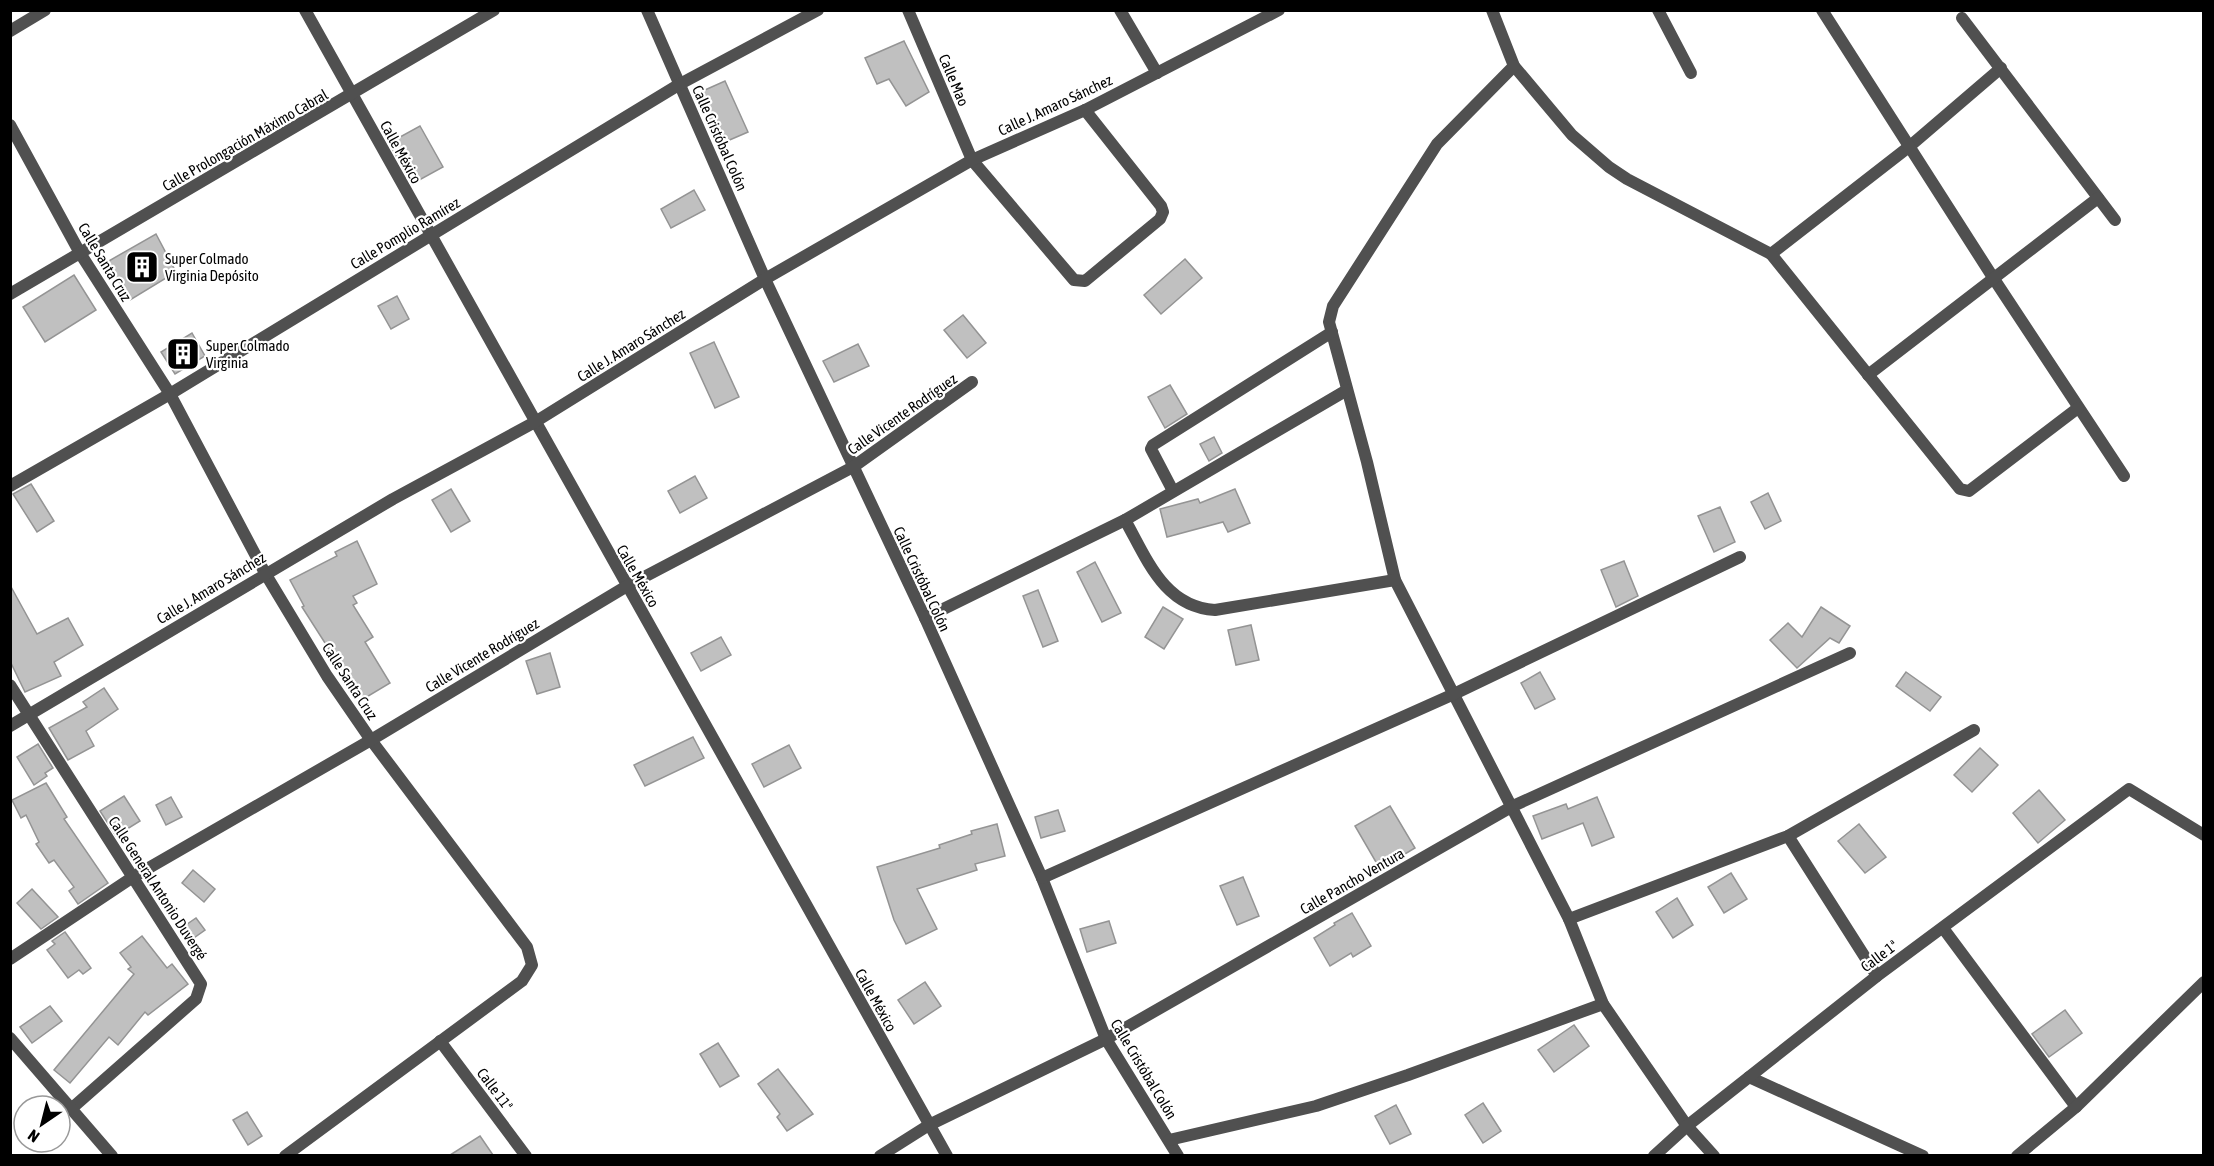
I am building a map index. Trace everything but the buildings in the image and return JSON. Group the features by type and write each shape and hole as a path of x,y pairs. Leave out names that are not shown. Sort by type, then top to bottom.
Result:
{"street":[{"path":"10,31 45,10"},
{"name":"Calle México","path":"305,10 947,1155"},
{"name":"Calle Prolongación Máximo Cabral","path":"10,294 494,10"},
{"name":"Calle Cristóbal Colón","path":"647,10 765,279 924,618 1042,878 1106,1038 1178,1155"},
{"name":"Calle Pomplio Ramírez","path":"10,486 170,394 680,84 818,10"},
{"name":"Calle Mao","path":"908,10 972,160 1074,280 1085,281 1160,219 1162,212 1161,206 1085,110"},
{"path":"1120,10 1157,73"},
{"name":"Calle J. Amaro Sánchez","path":"10,726 265,573 393,499 535,422 765,279 972,160 1085,110 1278,10"},
{"path":"1492,10 1514,66 1572,135 1608,167 1771,254 1960,489 1965,492 1969,491 2078,408"},
{"path":"1658,10 1691,73"},
{"path":"1822,10 1994,279 2124,476"},
{"path":"1962,18 2115,220"},
{"path":"1514,66 1437,144 1333,306 1329,322 1367,462 1395,580 1569,919 1603,1004 1688,1126 1714,1155"},
{"path":"1771,254 1910,146 2001,69"},
{"name":"Calle Santa Cruz","path":"10,125 81,253 170,394 265,573 327,676 371,740 527,946 532,965 522,981 285,1155"},
{"path":"1868,375 2098,198"},
{"path":"1173,491 1151,449 1153,445 1332,332"},
{"name":"Calle Vicente Rodríguez","path":"10,959 133,877 371,740 627,586 853,466 972,382"},
{"path":"924,618 1125,520 1347,390"},
{"path":"1125,520 1159,581 1180,599 1206,609 1215,610 1395,580"},
{"path":"1042,878 1454,694 1740,556"},
{"name":"Calle Pancho Ventura","path":"880,1155 929,1125 1106,1038 1512,807 1850,653"},
{"name":"Calle General Antonio Duvergé","path":"10,685 201,984 196,999 72,1108"},
{"path":"1569,919 1788,836 1974,730"},
{"name":"Calle 1ª","path":"1654,1155 1877,976 2129,789 2204,835"},
{"path":"1788,836 1877,976"},
{"path":"1943,928 2076,1107"},
{"path":"2017,1155 2076,1107 2204,982"},
{"path":"1169,1140 1316,1106 1603,1004"},
{"path":"10,1038 58,1094"},
{"name":"Calle 11ª","path":"440,1041 526,1155"},
{"path":"1749,1077 1923,1155"},
{"path":"72,1110 112,1155"}],"place":[{"name":"Super Colmado Virginia Depósito","path":"142,267"},
{"name":"Super Colmado Virginia","path":"183,354"}]}
